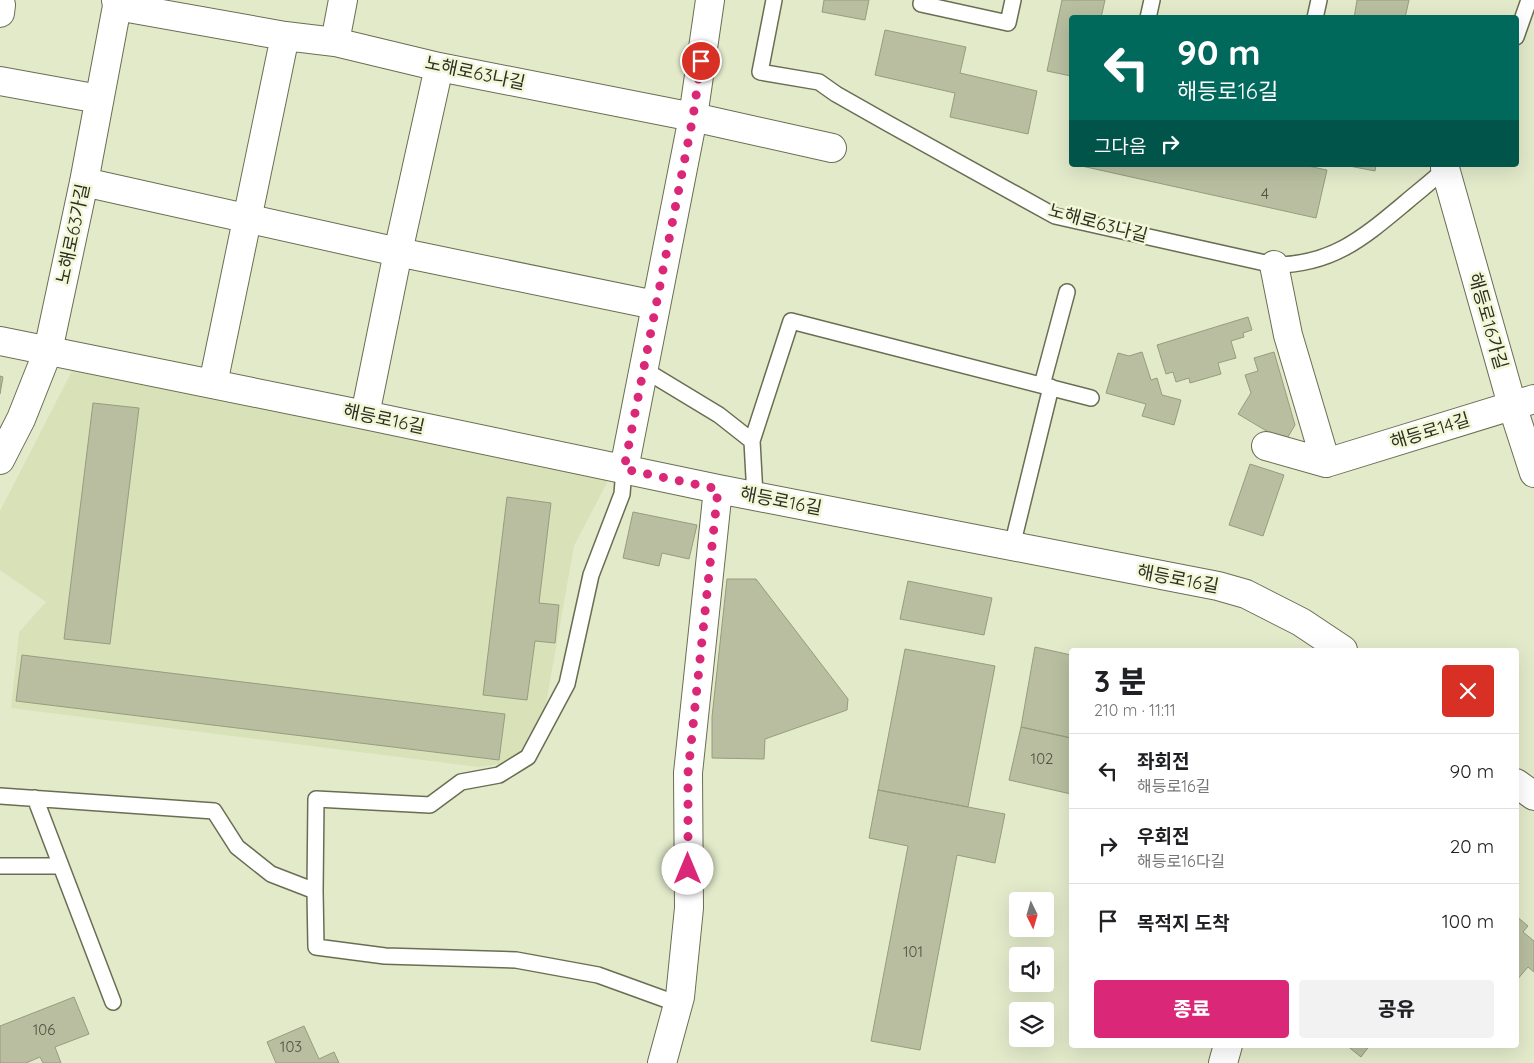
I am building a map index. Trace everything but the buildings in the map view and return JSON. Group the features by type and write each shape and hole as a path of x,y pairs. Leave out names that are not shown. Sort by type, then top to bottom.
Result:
{"street":[{"path":"335,42 343,0"},
{"path":"624,469 693,117 710,0"},
{"name":"노해로63나길","path":"116,3 285,36 335,42 439,67 693,117 832,148"},
{"name":"노해로63가길","path":"0,460 21,419 48,351 84,182 116,3"},
{"path":"212,384 285,36"},
{"path":"365,414 398,252 439,67"},
{"path":"0,80 99,99"},
{"name":"해등로16가길","path":"1447,167 1523,402 1534,473"},
{"path":"84,182 398,252 655,305"},
{"path":"1274,265 1288,335 1326,463"},
{"name":"해등로16길","path":"0,341 365,414 718,489 1218,586 1246,594 1301,622 1339,648"},
{"name":"해등로14길","path":"1326,463 1523,402"},
{"path":"1266,446 1326,463"},
{"path":"662,1063 678,1004 689,908 688,773 718,489"},
{"path":"1519,785 1534,796"},
{"path":"1223,1063 1227,1048"}],"lane":[{"name":"노해로63나길","path":"774,0 760,72 819,82 881,120 1055,216 1274,265 1290,265 1313,262 1340,250 1370,232 1447,167"},
{"path":"922,0 921,4 1008,23 1013,0"},
{"path":"1149,15 1152,0"},
{"path":"1316,15 1319,0"},
{"path":"1519,28 1529,0"},
{"path":"1012,546 1067,292"},
{"path":"755,496 752,441 791,321 1091,398"},
{"path":"643,369 719,415 752,441"},
{"path":"624,469 622,494 591,574 567,684 528,757 499,775 461,782 430,805 316,799 316,947 384,956 516,960 598,975 678,1004"},
{"path":"0,796 214,811 237,846 272,874 315,892"},
{"path":"35,798 113,1002"},
{"path":"0,866 61,866"}],"shaded area":[{"path":"74,367 609,479 574,546 543,721 514,762 478,767 11,708 19,632 46,602 0,570 0,511"}],"route":[{"path":"688,869 688,773 718,489 624,469 693,117 701,61"}]}
